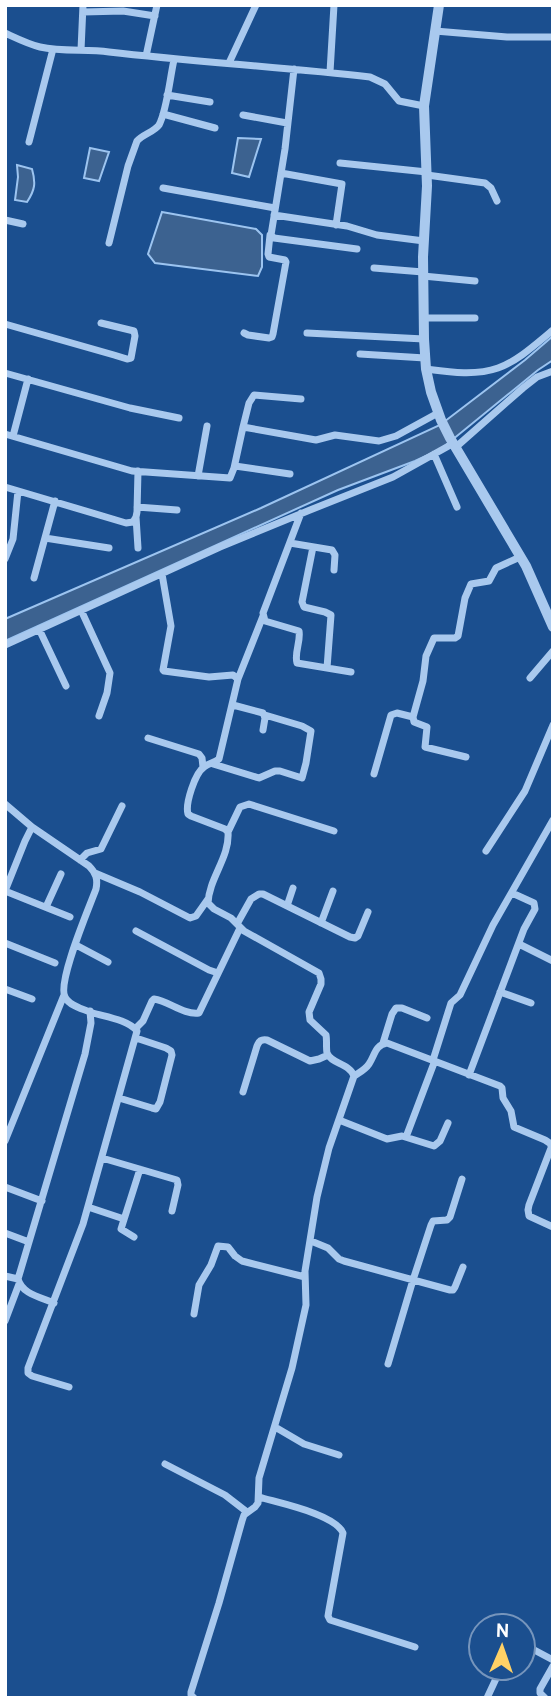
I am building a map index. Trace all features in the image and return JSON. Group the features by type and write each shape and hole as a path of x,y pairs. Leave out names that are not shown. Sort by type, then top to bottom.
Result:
{"street":[{"path":"146,56 157,5"},
{"path":"229,63 256,5"},
{"path":"330,72 334,5"},
{"path":"439,5 424,106 427,174 423,274 426,369 431,392 453,443 520,557 553,627"},
{"path":"81,50 83,9 155,16"},
{"path":"435,31 507,37 553,37"},
{"path":"5,33 32,45 53,49 370,77 385,84 399,101 424,106"},
{"path":"29,142 53,49"},
{"path":"109,243 128,166 138,139 157,127 163,114 174,60"},
{"path":"244,333 269,338 273,334 286,262 269,257 268,254 294,69"},
{"path":"167,95 210,102"},
{"path":"163,114 215,128"},
{"path":"243,115 288,123"},
{"path":"340,163 485,183 491,188 497,201"},
{"path":"281,173 342,184 336,225"},
{"path":"163,188 377,235 424,241"},
{"path":"5,220 23,225"},
{"path":"271,235 274,238 357,249"},
{"path":"374,268 475,281"},
{"path":"424,318 475,318"},
{"path":"5,324 131,358 134,331 101,323"},
{"path":"426,369 460,372 497,368 511,362 553,330"},
{"path":"307,333 424,339"},
{"path":"360,354 425,358"},
{"path":"5,645 301,513 393,477 453,443 537,377 553,371"},
{"path":"5,373 130,408 178,418"},
{"path":"27,379 9,435 132,471 198,476 230,478 249,404 254,395 301,399"},
{"path":"243,427 316,440 335,435 379,441 440,416"},
{"path":"198,476 207,426"},
{"path":"434,454 457,507"},
{"path":"235,466 290,474"},
{"path":"138,471 138,548"},
{"path":"5,487 126,523 133,522 136,517"},
{"path":"5,559 15,525 18,491"},
{"path":"34,578 55,501"},
{"path":"137,507 177,510"},
{"path":"203,767 219,759 238,679 301,513"},
{"path":"45,538 109,548"},
{"path":"290,543 334,552 334,570"},
{"path":"313,547 302,602 304,607 331,615 327,668"},
{"path":"466,757 425,747 427,727 414,722 426,656 432,640 438,636 458,636 465,598 471,584 489,581 496,568 520,557"},
{"path":"162,574 171,626 163,670 196,676 233,675 238,679"},
{"path":"81,610 110,673 99,716"},
{"path":"263,616 265,621 299,631 298,663 351,672"},
{"path":"39,629 66,686"},
{"path":"530,678 553,651"},
{"path":"213,764 259,778 280,771 302,778 311,731 233,705"},
{"path":"374,774 391,715 397,713 413,717"},
{"path":"263,730 265,715"},
{"path":"486,851 525,791 553,725"},
{"path":"148,738 199,754 203,767 193,785 186,810 191,816 228,832"},
{"path":"5,804 95,873 190,918 196,916 208,899 223,859 228,832 240,807 249,804 334,831"},
{"path":"80,860 87,853 101,849 122,806"},
{"path":"406,1137 434,1063 451,1003 462,992 493,925 553,820"},
{"path":"33,827 5,891 70,917"},
{"path":"5,1141 64,995 67,970 96,889 95,873"},
{"path":"46,907 61,874"},
{"path":"287,906 293,888"},
{"path":"321,923 333,891"},
{"path":"469,1076 535,906 534,903 512,893"},
{"path":"136,1028 154,999 163,1000 193,1014 199,1013 254,895 263,894 355,938 361,931 368,912"},
{"path":"208,899 210,906 239,926 319,973 321,984 310,1008 309,1017 326,1035 328,1055"},
{"path":"136,931 219,974"},
{"path":"5,943 55,963"},
{"path":"519,944 553,961"},
{"path":"76,945 108,962"},
{"path":"5,989 32,999"},
{"path":"500,992 531,1003"},
{"path":"64,995 67,1001 136,1028"},
{"path":"194,1698 191,1692 242,1521 247,1512 255,1507 259,1497 259,1478 305,1316 305,1277 312,1223 329,1148 355,1076 366,1068 377,1047 383,1043 396,1008 427,1018"},
{"path":"5,1321 85,1054 91,1023 90,1011"},
{"path":"69,1387 29,1373 32,1358 83,1224 138,1031 136,1028"},
{"path":"119,1098 152,1108 156,1108 160,1102 171,1051 136,1038"},
{"path":"243,1092 257,1046 262,1039 310,1061 328,1055"},
{"path":"383,1043 393,1044 502,1088 514,1127 552,1144 528,1213 529,1216 553,1227"},
{"path":"328,1055 350,1068 355,1076"},
{"path":"339,1119 387,1139 406,1137 434,1146 440,1142 448,1123"},
{"path":"102,1158 177,1180 172,1211"},
{"path":"134,1237 121,1229 140,1169"},
{"path":"388,1364 431,1225 433,1221 447,1220 450,1217 462,1179"},
{"path":"5,1187 42,1200"},
{"path":"88,1207 124,1219"},
{"path":"5,1233 29,1242"},
{"path":"311,1241 328,1248 344,1261 442,1289 453,1290 463,1267"},
{"path":"194,1314 200,1285 218,1246 228,1247 242,1261 305,1277"},
{"path":"5,1276 18,1281 24,1290 54,1303"},
{"path":"275,1427 304,1444 339,1455"},
{"path":"164,1464 213,1488 247,1512"},
{"path":"259,1497 321,1516 341,1528 343,1533 328,1616 330,1620 415,1647"},
{"path":"537,1651 553,1660"},
{"path":"545,1698 540,1689 553,1666"}],"water":[{"path":"238,138 261,139 249,177 232,173"},
{"path":"90,148 109,152 99,181 84,178"},
{"path":"17,165 32,169 34,186 27,202 15,200"},
{"path":"162,212 256,229 262,235 262,267 258,276 155,263 148,254"},
{"path":"553,336 553,360 441,449 338,490 5,641 5,619 261,508 440,425"}]}
